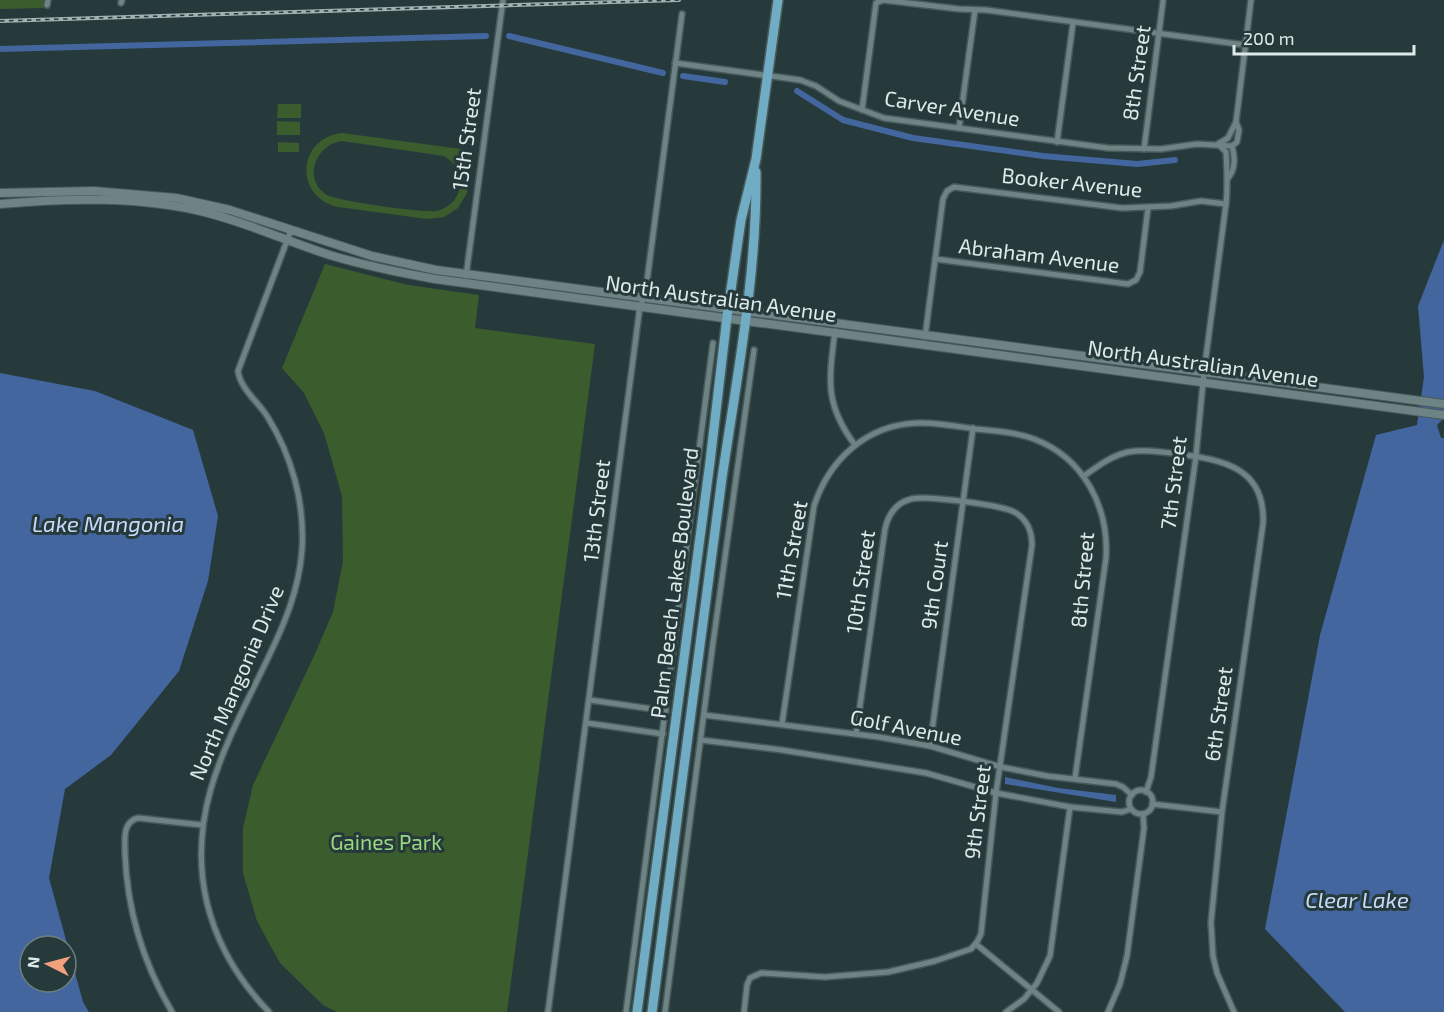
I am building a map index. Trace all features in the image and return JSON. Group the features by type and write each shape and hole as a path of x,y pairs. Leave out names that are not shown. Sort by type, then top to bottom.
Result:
{"main road":[{"name":"Palm Beach Lakes Boulevard","path":"637,1012 702,521 711,395 728,312 741,220 756,159 778,0"},
{"name":"Palm Beach Lakes Boulevard","path":"652,1012 722,479 748,310 757,222 756,159"},
{"name":"North Australian Avenue","path":"0,193 94,190 149,194 213,206 372,256 466,274 645,296 728,312 746,320 834,333 1444,415"},
{"name":"North Australian Avenue","path":"0,204 99,200 154,204 208,213 370,266 465,283 640,306 728,312 748,310 1444,404"},
{"path":"702,521 717,523"},
{"path":"650,916 664,917"}],"street":[{"name":"15th Street","path":"465,283 503,0"},
{"path":"862,110 876,3 883,0 1245,45"},
{"name":"7th Street","path":"1228,178 1233,173 1232,146 1237,142 1239,130 1236,122 1251,0"},
{"name":"8th Street","path":"1144,149 1163,1"},
{"path":"959,128 975,10"},
{"name":"13th Street","path":"548,1012 640,306 645,296 682,14"},
{"path":"1057,142 1073,22"},
{"name":"Carver Avenue","path":"675,63 807,82 839,101 884,118 1108,148 1161,149 1197,144 1232,146"},
{"path":"1218,144 1228,138 1236,122"},
{"name":"7th Street","path":"1146,792 1151,777 1196,456 1204,372 1226,204 1228,178 1226,152 1218,144"},
{"name":"Booker Avenue","path":"935,259 943,199 950,188 954,187 1101,206 1148,208 1201,201 1226,204"},
{"name":"Abraham Avenue","path":"935,259 1128,284 1136,280 1140,273 1148,208"},
{"name":"North Mangonia Drive","path":"269,1012 237,974 215,929 202,877 202,825 213,776 286,618 300,567 301,514 291,467 275,430 242,383 238,371 291,230"},
{"path":"923,345 935,259"},
{"path":"836,323 831,395 837,416 855,445"},
{"path":"626,1012 675,638 711,395 713,343"},
{"path":"665,1012 754,350"},
{"name":"11th Street","path":"782,724 814,506 824,480 832,468 855,445 885,429 908,423 932,423 973,428"},
{"name":"8th Street","path":"973,428 1019,435 1039,441 1061,454 1084,476 1101,508 1107,544 1075,778"},
{"name":"9th Court","path":"930,746 973,428"},
{"name":"6th Street","path":"1084,476 1110,458 1130,452 1152,451 1196,456 1224,462 1240,471 1253,484 1263,510 1263,524 1222,812 1212,910 1211,939 1217,973 1233,1012"},
{"path":"722,479 735,481"},
{"name":"10th Street","path":"856,734 887,520 898,506 914,498 963,502"},
{"name":"9th Street","path":"963,502 1013,511 1026,524 1032,541 996,793 981,934 976,944"},
{"path":"675,638 687,639"},
{"path":"701,642 713,643"},
{"path":"590,700 666,711"},
{"name":"Golf Avenue","path":"704,715 856,734 930,746 1001,767 1047,776 1116,784 1132,795"},
{"path":"587,723 663,734"},
{"name":"Golf Avenue","path":"701,740 782,750 926,773 996,793 1070,807 1122,812 1131,809"},
{"path":"1137,791 1146,792 1151,797 1150,810 1143,814 1137,813 1131,809 1129,802 1132,795 1137,791"},
{"path":"1152,804 1222,812"},
{"path":"1006,1012 1032,990 1044,972 1052,948 1070,807"},
{"path":"1108,1012 1120,984 1127,956 1144,828 1143,814"},
{"path":"172,1012 144,956 132,916 126,870 126,829 130,822 138,818 202,825"},
{"path":"744,1012 750,978 761,973 825,977 888,972 952,955 970,949 976,944 1059,1012"}],"green space":[{"path":"0,0 44,0 43,8 0,9"},
{"path":"278,104 301,104 301,118 277,118"},
{"path":"277,121 300,122 300,135 277,135"},
{"path":"342,133 468,150 467,157 459,157 468,176 467,193 458,208 444,217 427,219 338,207 324,201 314,192 308,181 309,156 316,145 327,137","holes":["342,141 444,156 453,162 461,181 458,195 447,206 436,211 398,208 334,197 327,195 319,188 315,180 315,163 319,155 325,148"]},
{"path":"278,142 299,143 299,152 278,152"},
{"name":"Gaines Park","path":"325,264 408,285 479,295 475,328 595,344 507,1012 337,1012 323,1005 280,963 257,921 243,873 243,828 253,785 333,612 343,561 342,496 324,433 304,393 282,368"}],"water":[{"name":"Clear Lake","path":"1444,240 1444,418 1437,425 1441,438 1444,438 1444,1012 1345,1012 1265,929 1320,635 1376,435 1417,425 1424,377 1418,306"},
{"name":"Lake Mangonia","path":"0,373 95,391 193,430 218,516 208,581 179,671 111,755 65,789 49,878 64,934 18,934 18,994 78,994 78,984 83,1002 89,1012 0,1012"},
{"path":"1005,777 1058,788 1116,795 1116,802 1005,784"}],"waterway":[{"path":"0,49 486,36"},
{"path":"509,36 663,73"},
{"path":"683,76 725,82"},
{"path":"797,91 843,120 913,138 1043,156 1137,164 1175,160"}],"railway":[{"path":"0,21 679,0"}]}
